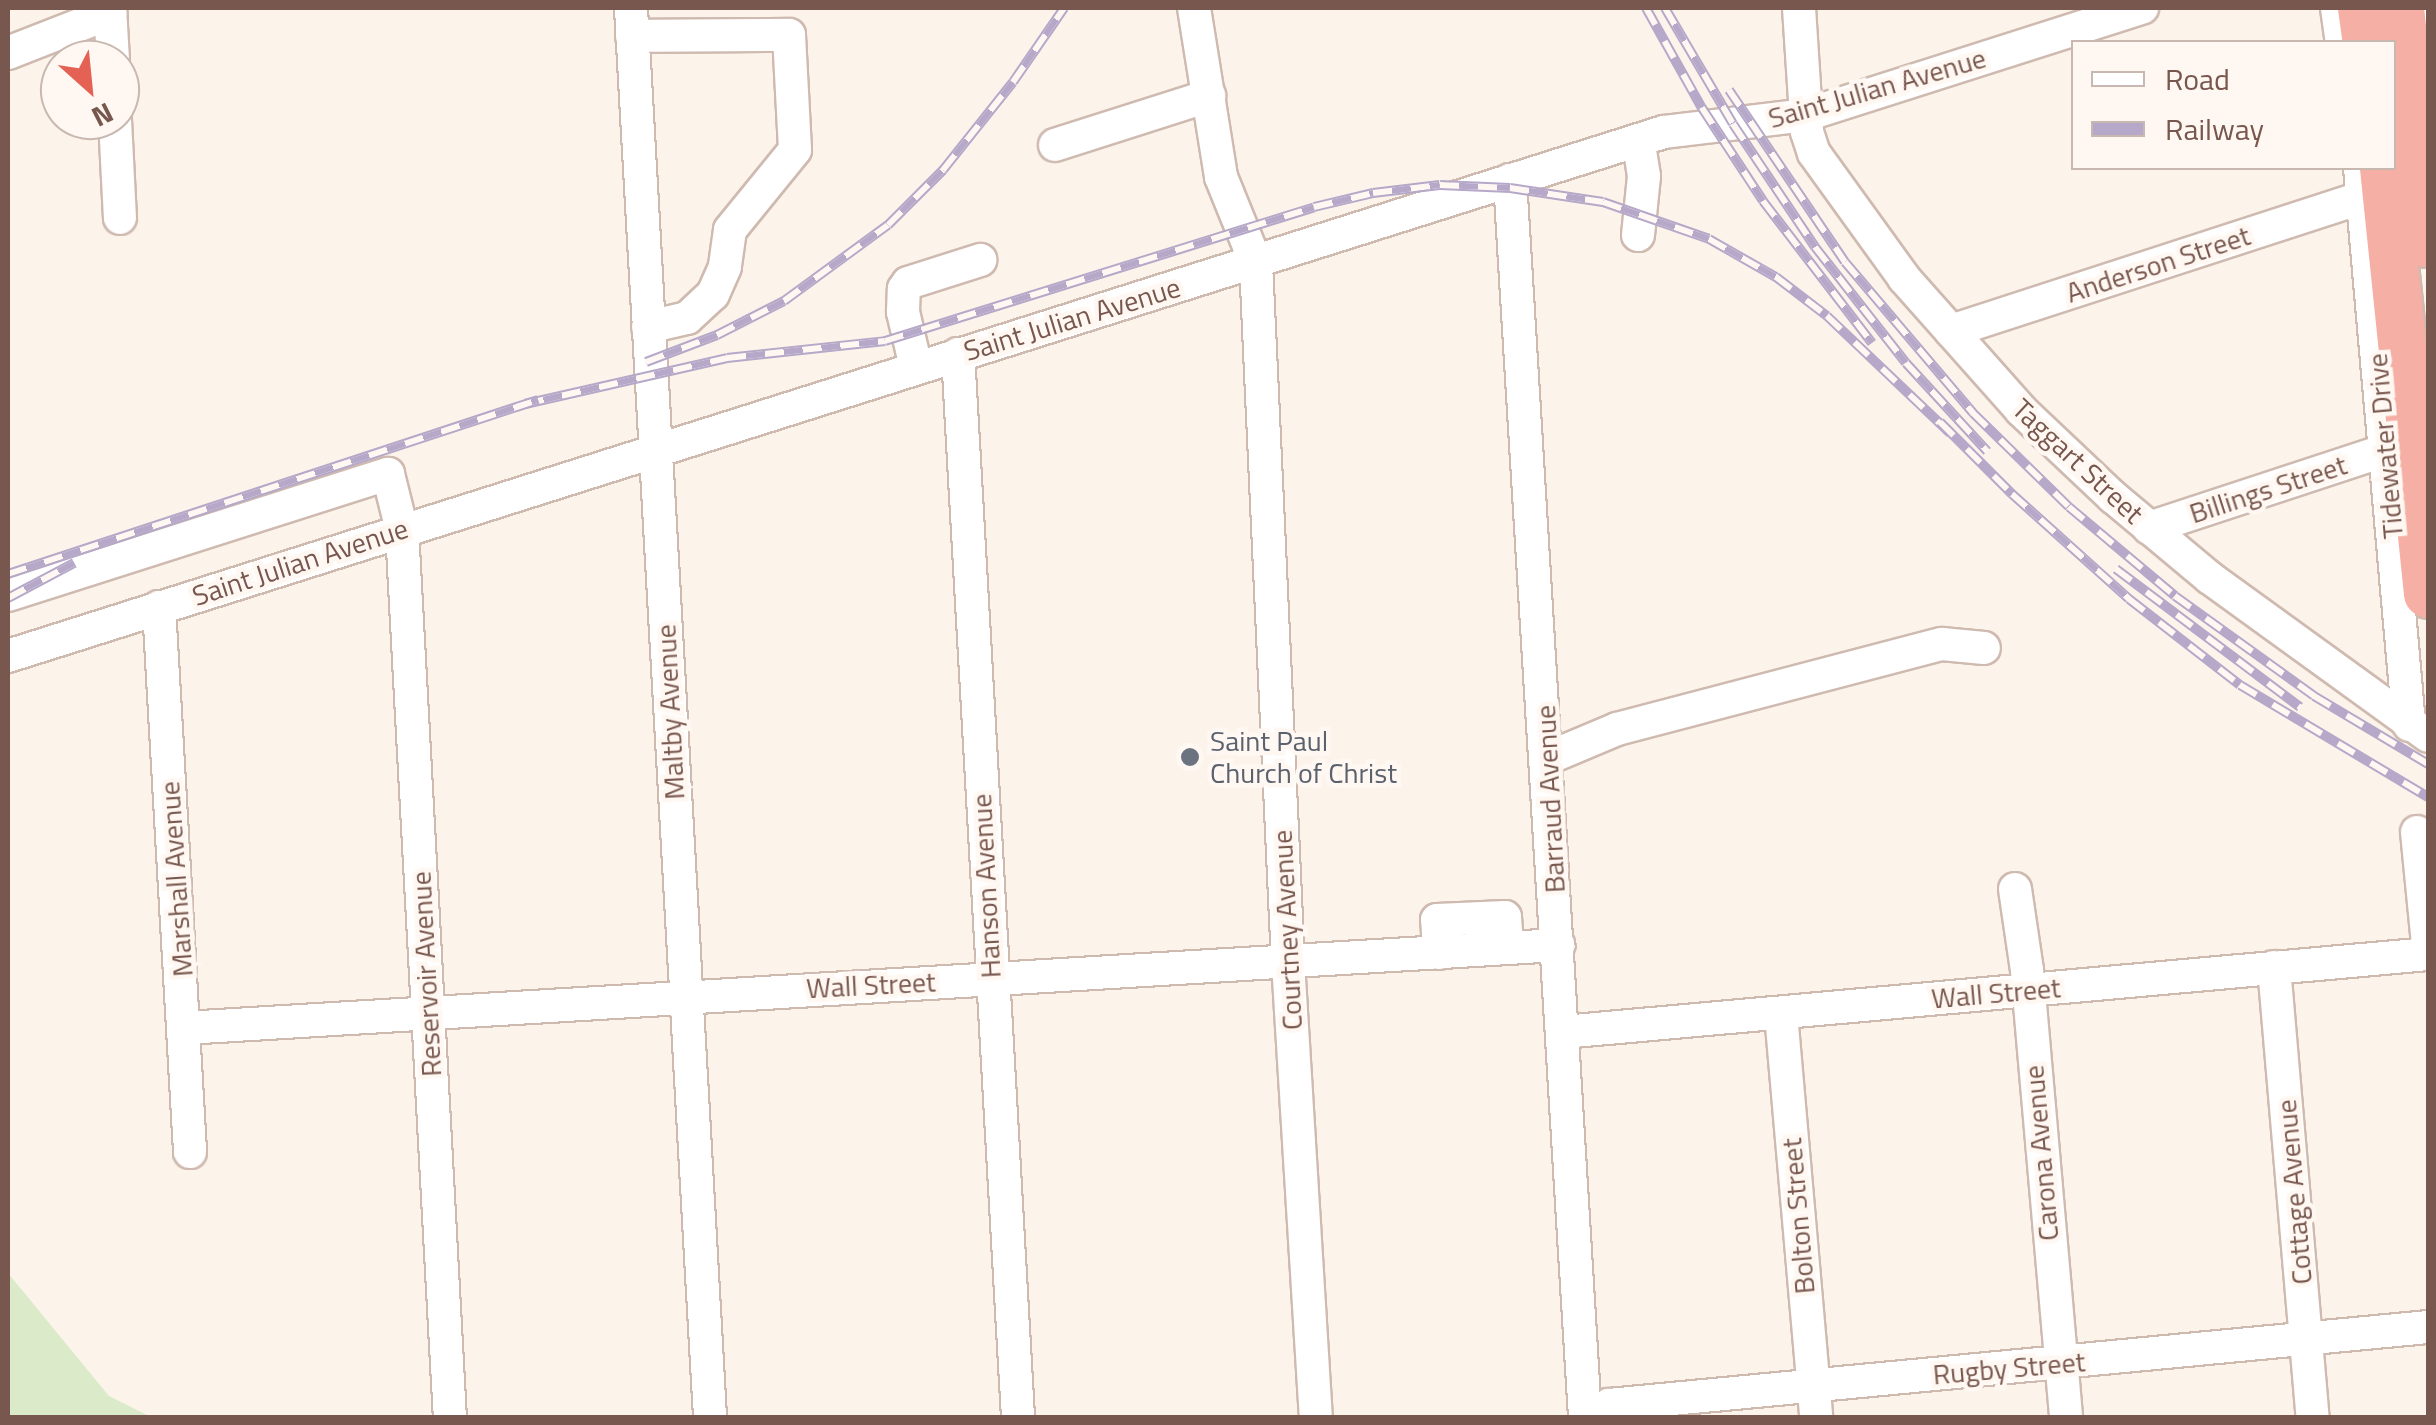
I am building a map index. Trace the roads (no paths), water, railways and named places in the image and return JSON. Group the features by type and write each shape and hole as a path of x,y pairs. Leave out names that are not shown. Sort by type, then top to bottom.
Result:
{"highway":[{"path":"2362,8 2367,40"},
{"path":"2400,8 2428,276"},
{"name":"Tidewater Drive","path":"2369,177 2428,594"}],"street":[{"name":"Courtney Avenue","path":"1194,8 1221,177 1256,263 1288,962 1316,1418"},
{"path":"1799,8 1806,114"},
{"name":"Saint Julian Avenue","path":"8,656 1638,140 1713,124 1751,124 1806,114 2092,15 2142,8"},
{"path":"2338,8 2342,40"},
{"path":"2424,8 2428,42"},
{"path":"8,53 110,10 111,40"},
{"path":"632,22 788,35 795,150 730,230 725,266 713,294 687,318 648,327"},
{"name":"Maltby Avenue","path":"632,22 710,1418"},
{"path":"1055,145 1209,96"},
{"name":"Taggart Street","path":"1806,114 1814,153 1848,205 1951,331 2044,432 2150,528 2419,731"},
{"path":"116,140 120,218"},
{"path":"1638,140 1644,176 1638,234"},
{"name":"Anderson Street","path":"1951,331 2369,177"},
{"name":"Tidewater Drive","path":"2369,177 2386,450 2419,731"},
{"name":"Barraud Avenue","path":"1510,180 1548,758 1584,1418"},
{"path":"916,367 903,312 908,282 980,260"},
{"name":"Hanson Avenue","path":"958,354 1018,1418"},
{"name":"Billings Street","path":"2150,528 2386,450"},
{"name":"Reservoir Avenue","path":"8,596 388,474 402,530 450,1418"},
{"name":"Marshall Avenue","path":"158,607 190,1152"},
{"path":"1548,758 1618,729 1942,644 1984,648"},
{"path":"2417,832 2428,944"},
{"name":"Carona Avenue","path":"2015,888 2066,1418"},
{"name":"Wall Street","path":"185,1028 684,995 1558,946"},
{"name":"Wall Street","path":"1562,1032 2428,954"},
{"name":"Cottage Avenue","path":"2274,967 2313,1418"},
{"name":"Bolton Street","path":"1781,1014 1814,1402"},
{"name":"Rugby Street","path":"1593,1418 1609,1405 1814,1402 2062,1363 2428,1327"}],"railway":[{"path":"646,362 717,335 784,301 888,225 943,170 1013,82 1064,8"},
{"path":"1646,8 1702,108 1763,201 1872,343"},
{"path":"1665,8 1733,124 1815,247 1906,363 1987,451"},
{"path":"1729,90 1845,262 1973,413 2069,507 2175,596 2314,696 2428,764"},
{"path":"525,404 727,358 885,341 1314,207 1373,193 1440,185 1510,188 1603,202 1709,239 1776,277 1827,316 1950,433"},
{"path":"8,574 538,400"},
{"path":"1940,422 2012,494 2129,599 2240,685 2428,797"},
{"path":"8,598 74,563"},
{"path":"2116,569 2300,707"}],"place":[{"name":"Saint Paul Church of Christ","path":"1190,757"}]}
